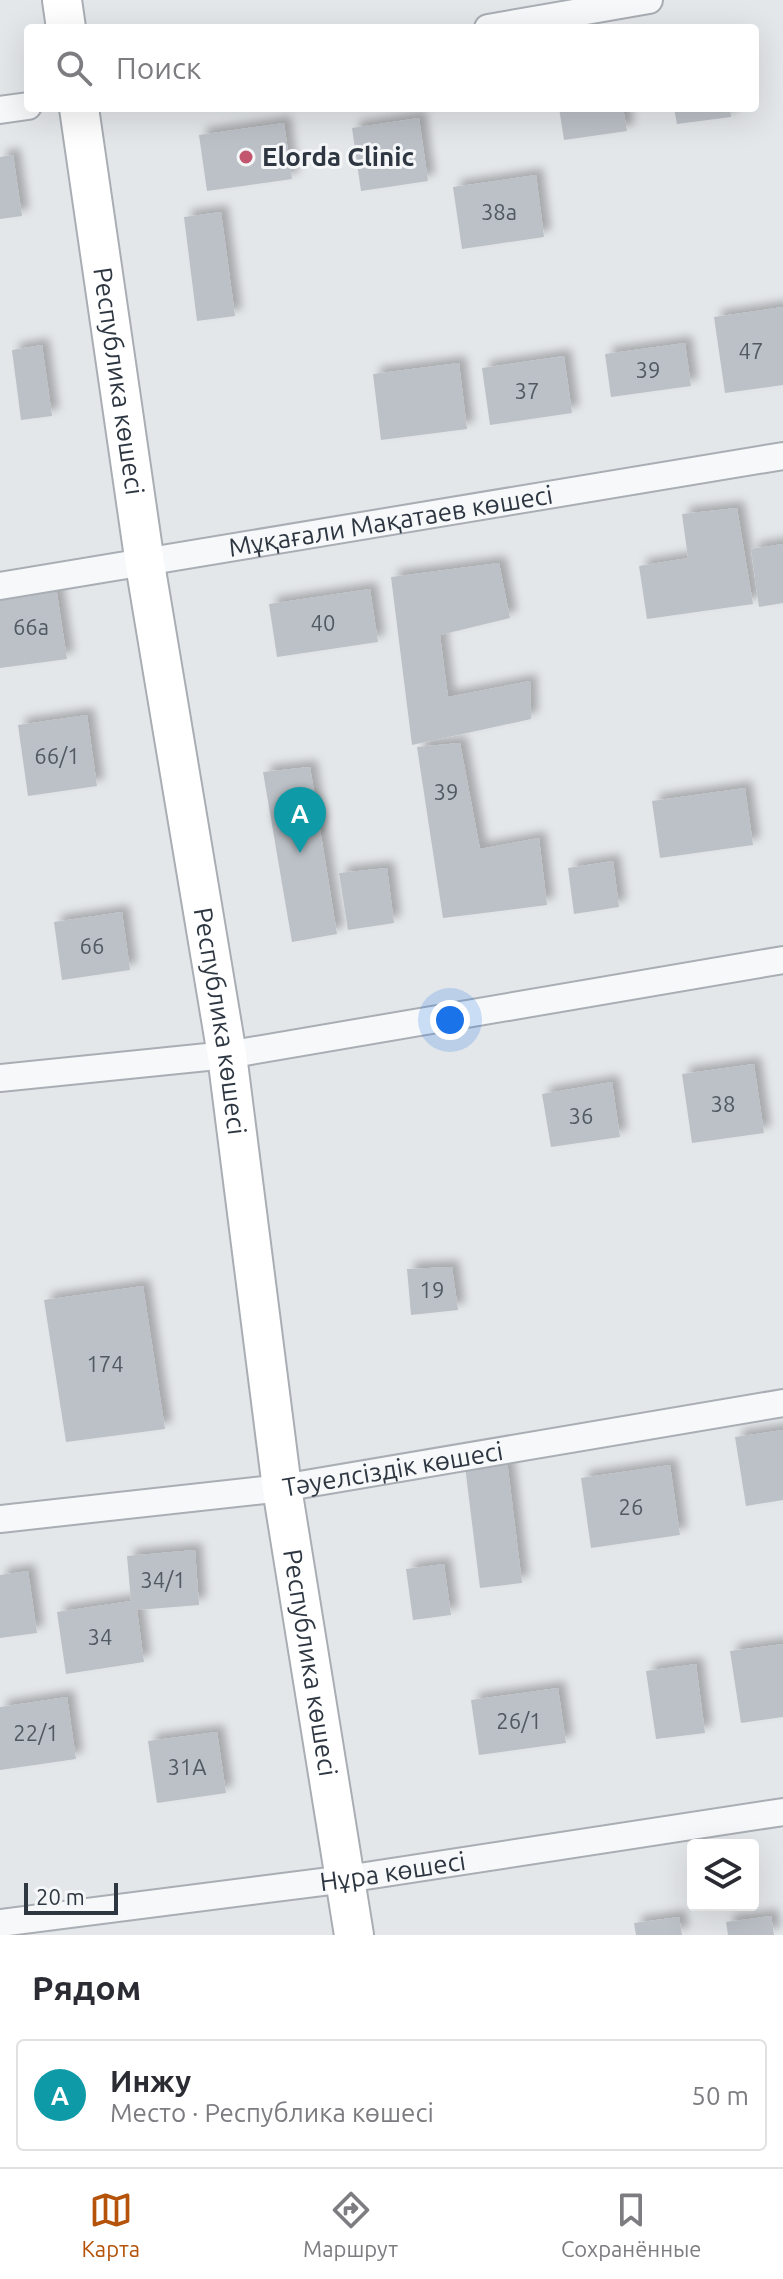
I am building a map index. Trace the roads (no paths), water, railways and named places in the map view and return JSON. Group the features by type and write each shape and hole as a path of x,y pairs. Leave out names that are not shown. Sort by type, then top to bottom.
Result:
{"street":[{"path":"62,0 65,24"},
{"path":"511,24 649,0"},
{"path":"0,110 24,107"},
{"name":"Республика көшесі","path":"80,112 145,564 227,1055 282,1488 354,1935"},
{"name":"Мұқағали Мақатаев көшесі","path":"0,586 783,456"},
{"path":"0,1078 227,1055 783,960"},
{"name":"Тәуелсіздік көшесі","path":"0,1519 282,1488 783,1403"},
{"name":"Нұра көшесі","path":"0,1923 346,1879 783,1812"}],"place":[{"name":"Elorda Clinic","path":"246,157"},
{"name":"Инжу","path":"300,853"}]}
